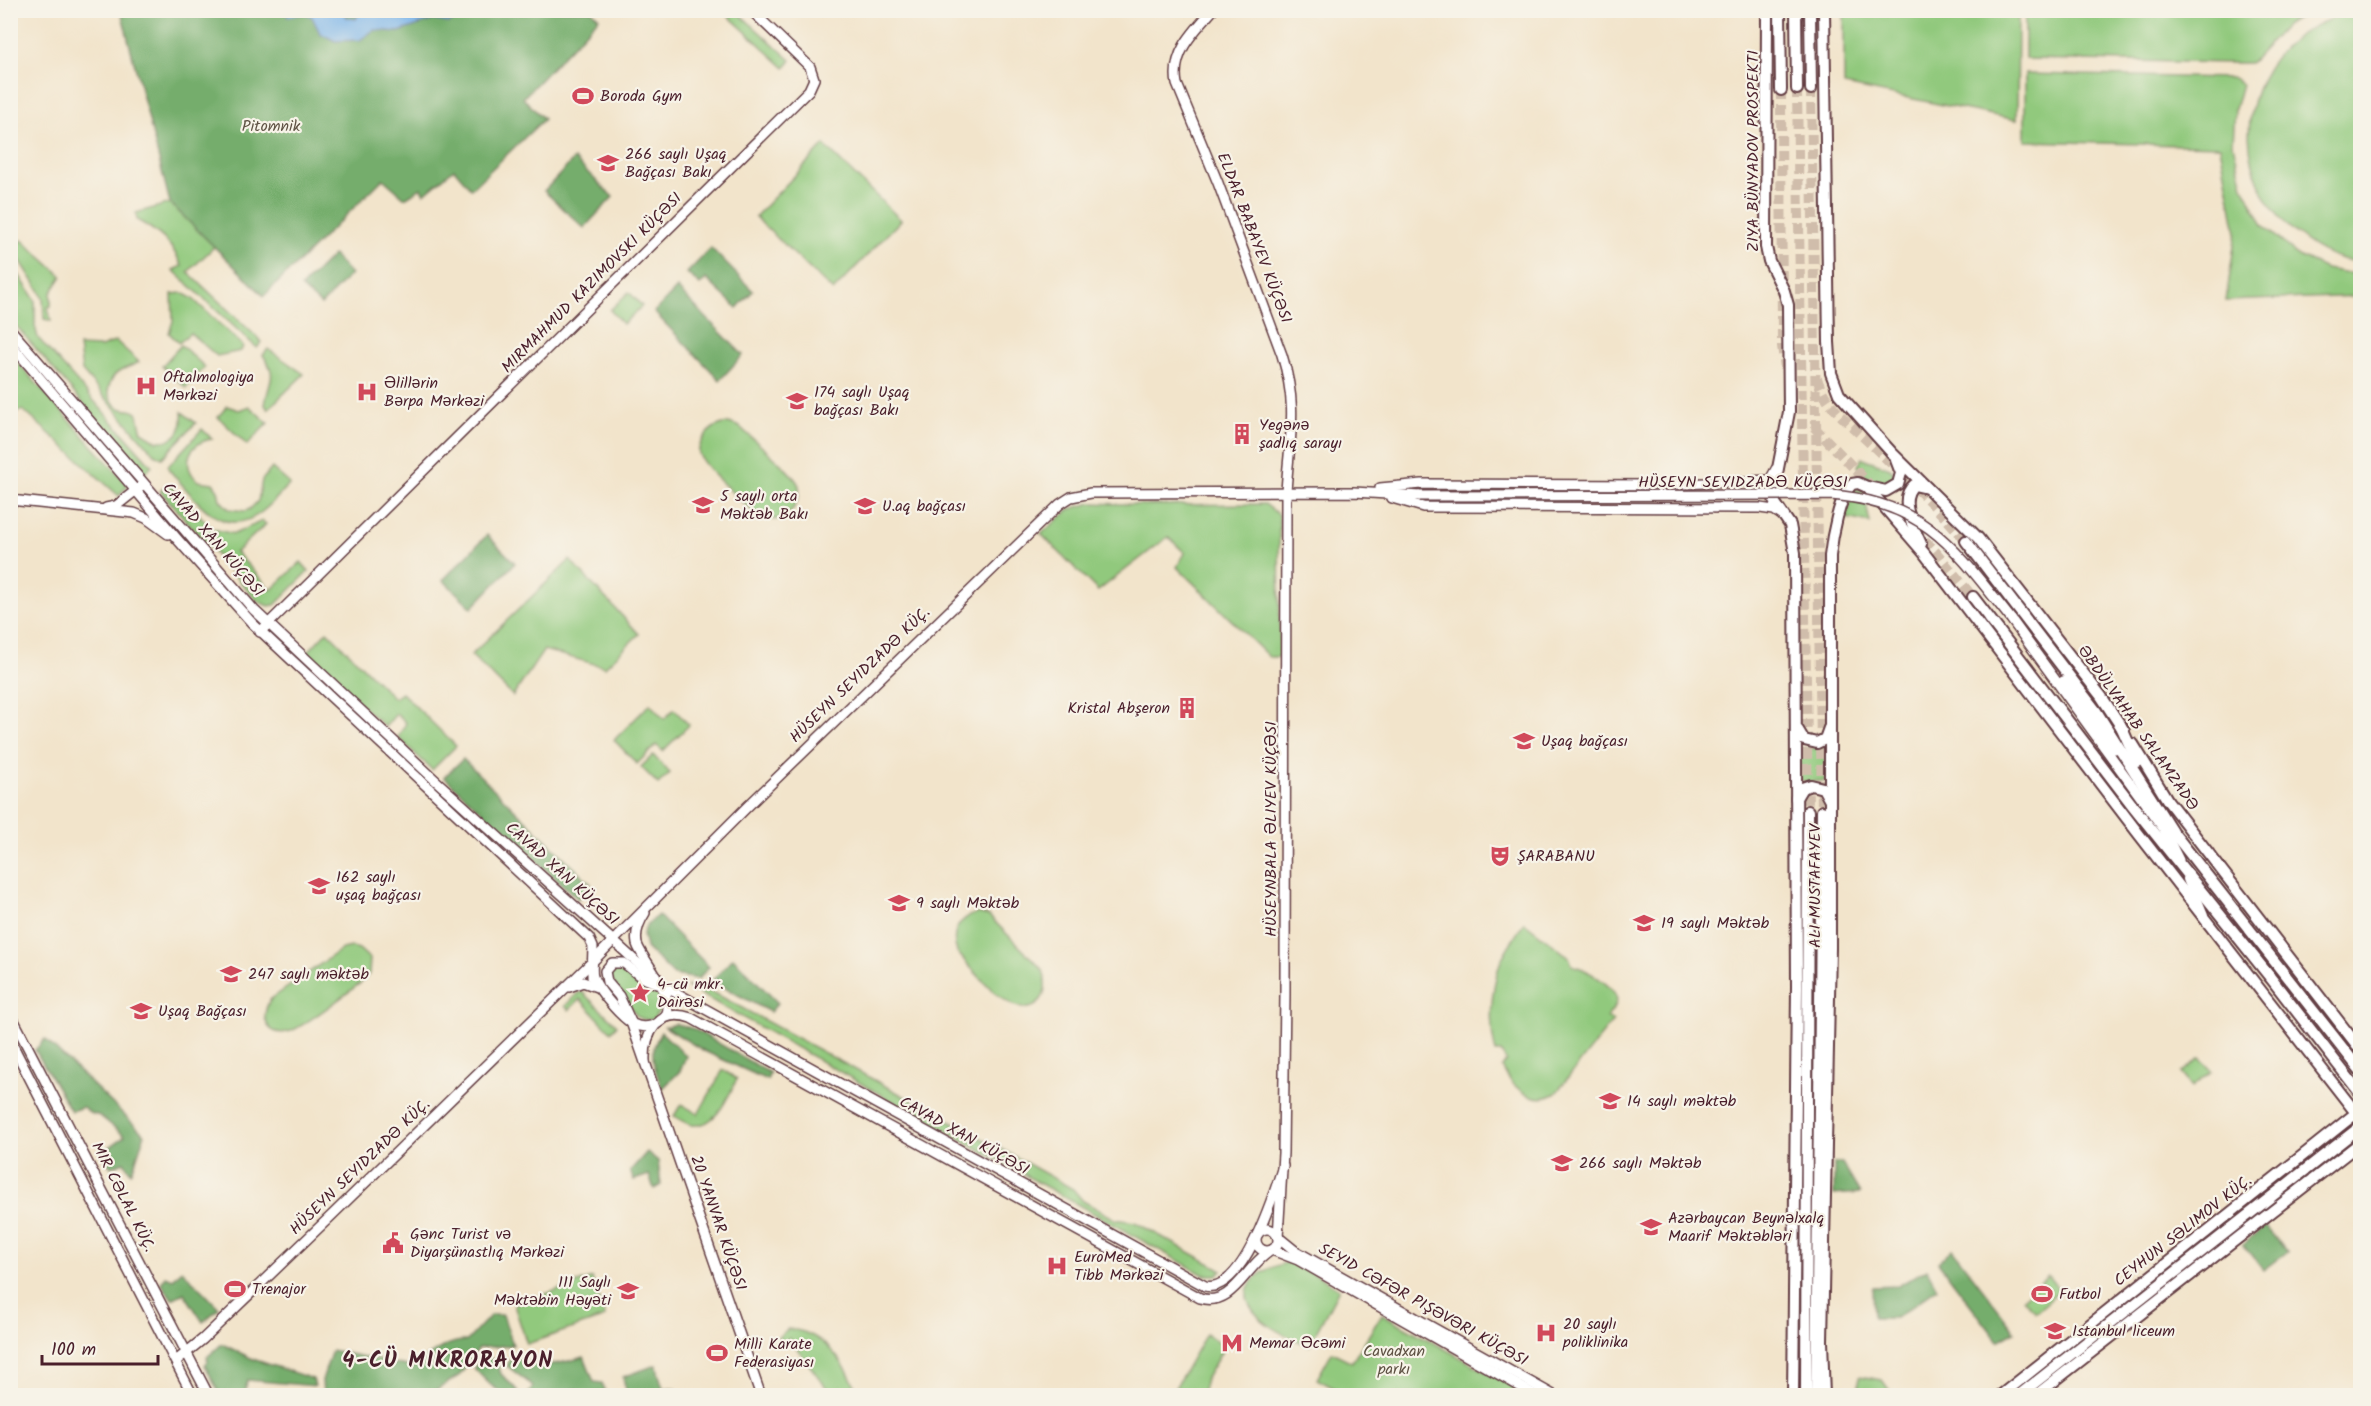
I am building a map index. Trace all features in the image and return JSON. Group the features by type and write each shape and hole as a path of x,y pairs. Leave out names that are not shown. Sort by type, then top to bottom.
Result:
{"main road":[{"name":"ZIYA BÜNYADOV PROSPEKTI","path":"1767,10 1766,248 1769,261 1786,296 1789,396 1789,412 1773,494 1775,503 1791,530 1795,553 1797,986 1793,1395"},
{"name":"ZIYA BÜNYADOV PROSPEKTI","path":"1780,10 1781,90"},
{"path":"1796,10 1797,89"},
{"path":"1810,10 1810,88"},
{"name":"ƏBDÜLVAHAB SALAMZADƏ","path":"1824,10 1829,333 1832,380 1839,394 1893,453 1978,538 2101,696 2168,801 2361,1049"},
{"path":"1824,1395 1822,1341 1831,718 1831,542 1848,489 1855,483 1886,491 1898,484 1901,470 1893,453"},
{"path":"1924,553 1912,523 1907,498 1909,490 1914,485 1930,490"},
{"path":"1867,487 1924,553 2138,833 2359,1114"},
{"name":"ƏBDÜLVAHAB SALAMZADƏ","path":"1966,541 2116,740 2172,831 2361,1070"},
{"path":"1973,597 2133,806 2182,864 2361,1092 2351,1096 2339,1091"},
{"path":"1796,720 1800,736 1808,742 1817,743 1825,739 1831,718"},
{"path":"2120,724 2153,798"},
{"path":"2116,740 2137,761 2168,801"},
{"path":"1795,802 1802,788 1811,785 1823,788 1830,802"},
{"path":"1808,811 1810,1341 1816,1395"},
{"path":"1806,1395 1810,1341 1821,811"},
{"path":"2182,864 2203,915"},
{"name":"CEYHUN SƏLIMOV KÜÇ.","path":"2000,1395 2359,1114"},
{"name":"CEYHUN SƏLIMOV KÜÇ.","path":"2018,1395 2361,1127"},
{"path":"2035,1395 2361,1143"},
{"path":"2317,1176 2326,1154"},
{"path":"2295,1178 2317,1176"},
{"path":"2150,1308 2171,1277"}],"street":[{"path":"260,632 809,90 814,79 810,68 751,10"},
{"name":"ELDAR BABAYEV KÜÇƏSI","path":"1213,10 1185,43 1177,60 1175,76 1218,183 1287,372 1292,393 1293,422 1286,492"},
{"name":"CAVAD XAN KÜÇƏSI","path":"10,329 140,486"},
{"name":"CAVAD XAN KÜÇƏSI","path":"10,343 268,624 662,986 1201,1284 1213,1287 1222,1284 1233,1274 1258,1233"},
{"path":"1732,508 1733,488 1736,484 1770,480 1779,462"},
{"path":"1286,492 1354,492 1422,484 1745,483"},
{"path":"1661,485 1675,488 1679,497 1676,505 1662,508"},
{"path":"97,509 116,506 140,486 178,540"},
{"name":"HÜSEYN SEYIDZADƏ KÜÇ.","path":"176,1361 330,1217 564,990 653,899 1054,509 1066,500 1081,494 1286,492"},
{"name":"HÜSEYNBALA ƏLIYEV KÜÇƏSI","path":"1283,1166 1287,760 1286,492"},
{"path":"1354,492 1391,497 1423,507 1770,509 1785,517"},
{"name":"HÜSEYN SEYIDZADƏ KÜÇƏSI","path":"1354,492 1416,496 1831,495 1865,500 1904,512 1939,534 1964,560 2043,660"},
{"path":"10,500 139,514 178,540"},
{"name":"CAVAD XAN KÜÇƏSI","path":"178,540 260,632 585,934 592,943 594,960"},
{"path":"2043,660 2163,828 2182,864"},
{"path":"2043,660 2070,689 2121,756 2172,831"},
{"path":"645,1061 646,1040 668,1005 667,996 640,950 637,937 642,917 653,899"},
{"path":"600,930 614,931 631,922"},
{"path":"629,956 612,950 594,960 592,977 597,987 631,1022"},
{"name":"20 YANVAR KÜÇƏSI","path":"662,986 641,977 624,963 616,962 609,965 605,971 605,978 619,996 631,1022 761,1395"},
{"path":"564,990 584,982 597,987"},
{"name":"MIR CƏLAL KÜÇ.","path":"10,1013 209,1395"},
{"name":"CAVAD XAN KÜÇƏSI","path":"631,1022 645,1027 678,1015 699,1021 1200,1298 1220,1299 1231,1291 1257,1261 1272,1250"},
{"path":"10,1040 193,1395"},
{"path":"1283,1166 1278,1244 1272,1250 1264,1251 1258,1247 1256,1240 1283,1166"},
{"path":"1258,1233 1264,1229 1271,1229 1278,1238"},
{"name":"SEYID CƏFƏR PIŞƏVƏRI KÜÇƏSI","path":"1278,1238 1294,1250 1555,1395"},
{"name":"SEYID CƏFƏR PIŞƏVƏRI KÜÇƏSI","path":"1272,1250 1314,1269 1537,1395"}],"green space":[{"name":"Pitomnik","path":"591,10 599,18 523,98 544,119 471,189 454,169 424,194 421,188 405,198 383,179 264,296 170,203 121,11"},
{"path":"2025,10 2308,11 2285,26 2254,60 2249,63 2233,63 2025,59"},
{"path":"723,11 736,11 791,60 785,68"},
{"path":"1844,11 2018,11 2017,120 1844,85"},
{"path":"2348,12 2360,24 2360,114 2355,122 2360,124 2358,135 2360,142 2360,262 2330,255 2288,226 2272,207 2260,185 2252,162 2249,138 2251,113 2257,90 2268,68 2284,48 2298,36"},
{"path":"2025,74 2233,78 2242,84 2235,109 2233,144 2243,186 2263,225 2298,256 2326,269 2360,275 2360,296 2226,301 2236,232 2220,146 2025,141"},
{"path":"824,145 901,220 833,291 755,217"},
{"path":"574,159 613,197 584,228 544,191"},
{"path":"170,203 215,246 188,272 262,342 257,348 173,270 182,266 169,244 137,220 136,213"},
{"path":"22,240 62,276 51,293 51,306 48,307 51,321 44,319 43,299 39,290 11,246"},
{"path":"711,248 753,291 737,308 706,279 700,285 687,273"},
{"path":"333,255 351,274 321,305 301,287"},
{"path":"10,261 35,300 35,326 38,338 152,466 144,474 11,320"},
{"path":"677,288 743,355 720,380 654,312"},
{"path":"629,292 642,306 623,324 610,310"},
{"path":"182,293 192,298 243,346 241,351 217,356 190,333 179,343 169,333 173,321 172,294"},
{"path":"116,341 139,362 119,371 112,378 108,391 115,405 137,413 142,432 157,441 169,440 177,434 180,430 182,412 196,423 162,458 154,454 82,371 79,346 101,347"},
{"path":"181,345 205,367 186,388 162,366"},
{"path":"268,349 304,374 268,409 265,405 271,375 263,355"},
{"path":"10,354 128,485 119,496 23,410 11,414"},
{"path":"227,406 239,410 249,406 268,423 247,445 218,417"},
{"path":"729,423 740,427 796,480 799,486 799,496 791,512 784,518 775,520 757,515 701,459 699,449 705,436 710,430"},
{"path":"202,429 212,439 204,441 193,449 188,461 189,468 198,481 213,483 218,490 220,500 229,509 245,511 250,509 258,501 262,480 272,468 290,484 267,508 248,520 235,522 222,520 210,513 199,504 168,466"},
{"path":"1862,458 1890,468 1894,473 1893,479 1878,484 1871,481 1858,466"},
{"path":"169,484 213,529 234,534 262,521 266,524 236,552 271,590 301,562 309,571 275,605 268,606 257,601 160,491"},
{"path":"1863,490 1870,523 1846,518 1852,491"},
{"path":"1091,503 1265,504 1279,515 1280,657 1269,657 1177,567 1185,553 1168,537 1098,591 1041,534 1070,509"},
{"path":"487,535 515,563 472,608 443,580"},
{"path":"570,560 639,634 605,667 544,650 513,696 471,655"},
{"path":"327,631 394,698 402,693 456,746 432,770 398,737 406,723 396,714 385,727 306,654"},
{"path":"650,704 664,719 674,709 689,725 663,751 656,745 637,764 614,740"},
{"path":"1825,748 1825,781 1800,782 1800,749"},
{"path":"653,755 670,773 658,784 641,767"},
{"path":"463,759 591,884 578,899 444,777"},
{"path":"978,913 989,916 1043,970 1044,994 1040,1001 1031,1008 1020,1007 1008,1002 996,993 957,952 955,933 957,927 971,915"},
{"path":"658,915 709,967 698,979 674,975 646,948 643,934 646,926"},
{"path":"1524,922 1569,957 1572,965 1591,974 1611,989 1617,1000 1615,1007 1607,1017 1613,1021 1556,1093 1540,1098 1524,1093 1506,1074 1502,1067 1506,1061 1501,1052 1496,1052 1491,1019 1494,985 1500,963"},
{"path":"352,947 359,949 370,959 369,974 362,982 295,1029 280,1033 270,1028 265,1018 267,1005 271,999 342,949"},
{"path":"733,958 778,1003 770,1012 712,981"},
{"name":"4-cü mkr. Dairəsi","path":"614,966 623,967 660,995 663,1006 653,1019 642,1019 635,1014 610,977 609,973"},
{"path":"686,986 704,989 720,996 1073,1189 1083,1201 1115,1219 1135,1222 1222,1270 1217,1275 1204,1275"},
{"path":"582,992 617,1025 611,1032 580,999 569,1010 565,1006"},
{"path":"676,1024 694,1029 770,1073 767,1080 704,1051 665,1027"},
{"path":"661,1032 686,1056 680,1071 662,1089 653,1060 654,1047"},
{"path":"45,1039 145,1135 131,1173 124,1162 111,1167 100,1154 125,1136 100,1116 90,1113 83,1107 71,1111 35,1050"},
{"path":"2200,1058 2212,1071 2192,1087 2181,1073"},
{"path":"723,1070 737,1079 715,1116 701,1125 692,1125 674,1116 681,1104 698,1114"},
{"path":"647,1152 658,1161 661,1185 654,1189 649,1175 634,1180 630,1171"},
{"path":"1834,1163 1842,1163 1860,1193 1834,1195"},
{"path":"2265,1226 2287,1252 2263,1270 2243,1245"},
{"path":"1952,1249 2015,1331 1998,1341 1938,1262"},
{"path":"1289,1262 1301,1265 1339,1289 1309,1346 1265,1323 1251,1307 1247,1298 1252,1281 1259,1275 1268,1269"},
{"path":"1927,1269 1937,1288 1896,1318 1873,1318 1872,1287 1898,1286"},
{"path":"182,1270 219,1308 203,1322 184,1293 172,1299 161,1283 166,1276 173,1279"},
{"name":"Futbol","path":"2048,1276 2060,1291 2036,1312 2023,1298"},
{"path":"592,1278 605,1317 527,1344 514,1305"},
{"name":"Cavadxan parkı","path":"1382,1314 1528,1395 1347,1395 1317,1379 1332,1352 1352,1362"},
{"path":"491,1315 503,1315 513,1345 479,1348 460,1375 429,1395 323,1395 322,1380 332,1350 411,1367 445,1346 467,1341"},
{"path":"788,1329 801,1331 823,1343 841,1361 859,1395 832,1395 789,1338 783,1342 778,1337"},
{"path":"1206,1334 1225,1346 1206,1378 1202,1395 1171,1395"},
{"path":"222,1344 253,1359 313,1379 315,1386 247,1380 245,1395 220,1395 205,1365 208,1361 207,1357"},
{"path":"480,1357 497,1360 501,1374 518,1391 517,1395 498,1390 483,1378 474,1368"},
{"path":"516,1357 534,1363 550,1364 584,1357 594,1382 602,1383 607,1395 579,1395 577,1389 564,1391 564,1395 528,1395 533,1386 507,1366 509,1360"},
{"path":"656,1365 663,1388 676,1389 676,1395 627,1395 623,1377"},
{"path":"1859,1376 1882,1380 1893,1395 1859,1395"}],"water":[{"path":"285,11 343,11 347,17 356,19 360,11 459,11 457,19 449,23 433,20 399,32 374,30 360,40 335,41 320,33 312,17 305,13 288,17"}],"tunnel":[{"path":"1797,89 1808,811"},
{"path":"1811,89 1822,811"},
{"path":"1781,90 1782,346 1785,368"},
{"path":"1817,378 1821,389 1841,416 1922,493 1966,541"},
{"path":"1814,427 1876,491"},
{"path":"1893,508 1935,551 1973,597"}],"place":[{"name":"Boroda Gym","path":"583,96"},
{"name":"266 saylı Uşaq Bağçası Bakı","path":"608,163"},
{"name":"Oftalmologiya Mərkəzi","path":"146,386"},
{"name":"Əlillərin Bərpa Mərkəzi","path":"367,392"},
{"name":"174 saylı Uşaq bağçası Bakı","path":"797,401"},
{"name":"Yegənə şadlıq sarayı","path":"1242,434"},
{"name":"5 saylı orta Məktəb Bakı","path":"703,505"},
{"name":"U.aq bağçası","path":"865,506"},
{"name":"Kristal Abşeron","path":"1187,708"},
{"name":"Uşaq bağçası","path":"1524,741"},
{"name":"ŞARABANU","path":"1500,856"},
{"name":"162 saylı uşaq bağçası","path":"319,886"},
{"name":"9 saylı Məktəb","path":"899,903"},
{"name":"19 saylı Məktəb","path":"1644,923"},
{"name":"247 saylı məktəb","path":"231,974"},
{"name":"4-cü mkr. Dairəsi","path":"640,993"},
{"name":"Uşaq Bağçası","path":"141,1011"},
{"name":"14 saylı məktəb","path":"1610,1101"},
{"name":"266 saylı Məktəb","path":"1562,1163"},
{"name":"Azərbaycan Beynəlxalq Maarif Məktəbləri","path":"1651,1227"},
{"name":"Gənc Turist və Diyarşünastlıq Mərkəzi","path":"393,1243"},
{"name":"EuroMed Tibb Mərkəzi","path":"1057,1266"},
{"name":"Trenajor","path":"235,1289"},
{"name":"111 Saylı Məktəbin Həyəti","path":"628,1291"},
{"name":"Futbol","path":"2042,1294"},
{"name":"Istanbul liceum","path":"2055,1331"},
{"name":"20 saylı poliklinika","path":"1546,1333"},
{"name":"Memar Əcəmi","path":"1232,1343"},
{"name":"Milli Karate Federasiyası","path":"717,1353"}],"district":[{"name":"4-CÜ MIKRORAYON","path":"448,1361"}]}
